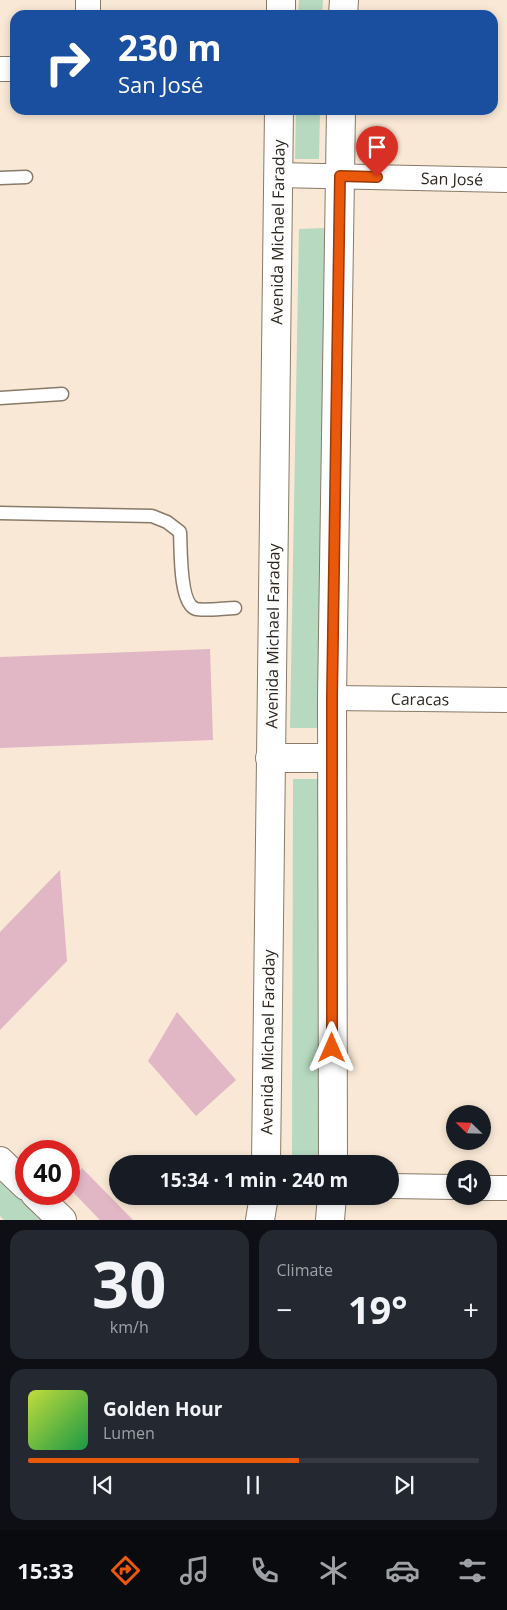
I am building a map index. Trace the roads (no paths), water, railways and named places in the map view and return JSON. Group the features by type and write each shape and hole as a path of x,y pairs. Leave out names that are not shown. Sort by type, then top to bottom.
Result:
{"street":[{"name":"Avenida Michael Faraday","path":"266,1155 279,115"},
{"path":"333,1155 332,698 341,115"},
{"name":"San José","path":"277,176 507,180"},
{"name":"Caracas","path":"332,698 507,700"},
{"path":"270,758 332,758"},
{"path":"0,1161 15,1175"},
{"path":"399,1186 446,1187"},
{"path":"491,1188 507,1188"},
{"path":"46,1205 62,1220"},
{"path":"260,1220 262,1205"},
{"path":"330,1220 331,1205"}],"lane":[{"path":"0,178 26,177"},
{"path":"0,398 62,394"},
{"path":"0,513 152,516 167,522 180,532 184,591 188,604 196,608 235,608"}]}
